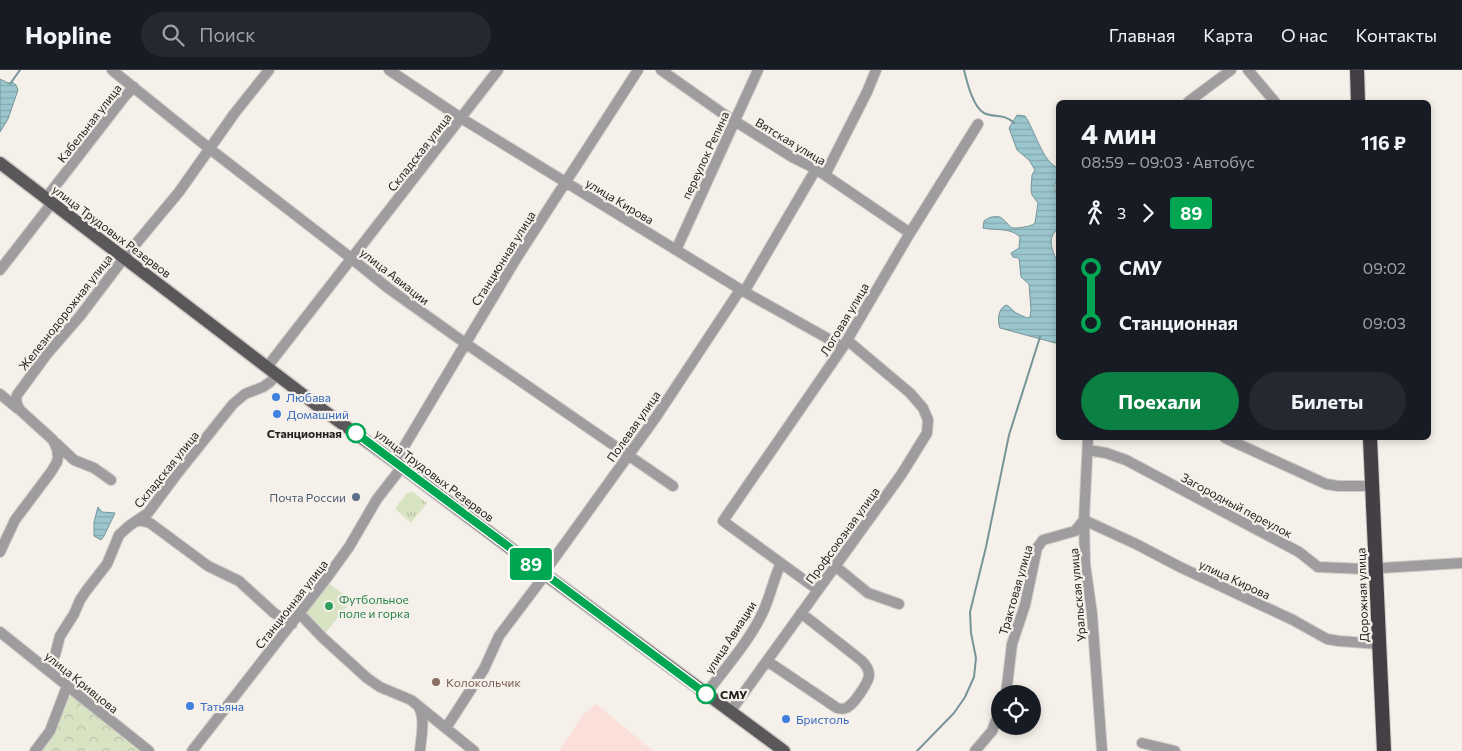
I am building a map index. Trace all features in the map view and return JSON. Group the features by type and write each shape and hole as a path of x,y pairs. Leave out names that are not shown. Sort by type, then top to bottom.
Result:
{"highway":[{"path":"1357,70 1358,100"},
{"name":"Дорожная улица","path":"1370,440 1384,751"}],"main road":[{"name":"улица Трудовых Резервов","path":"0,163 272,371 784,751"}],"street":[{"name":"улица Авиации","path":"112,70 388,288 465,344 673,486"},
{"name":"Железнодорожная улица","path":"21,411 16,401 20,390 124,258 179,192 234,114 269,70"},
{"name":"улица Кирова","path":"389,70 461,118 742,291 845,343 910,392 928,420"},
{"name":"Складская улица","path":"46,669 56,655 60,636 74,614 80,600 107,564 119,535 148,513 229,408 245,394 270,382 272,371 351,258 498,70"},
{"name":"Станционная улица","path":"192,751 300,614 349,547 398,464 402,450 516,259 638,70"},
{"name":"Вятская улица","path":"660,70 734,121 792,157 816,169 910,233"},
{"name":"переулок Репина","path":"676,250 758,70"},
{"path":"825,175 867,92 876,70"},
{"path":"1191,100 1231,70"},
{"path":"1248,70 1273,100"},
{"name":"Кабельная улица","path":"0,270 125,96 134,87"},
{"name":"Логовая улица","path":"781,563 723,521 845,343 910,233 978,124"},
{"name":"Полевая улица","path":"446,728 484,669 499,636 656,417 742,291 816,169"},
{"path":"0,394 74,460 94,468 111,480"},
{"name":"Профсоюзная улица","path":"730,712 901,474 924,439 929,425 928,420"},
{"path":"0,552 15,520 57,462 57,448 53,440"},
{"name":"Уральская улица","path":"1088,440 1084,520 1085,564 1092,614 1102,751"},
{"path":"1229,440 1326,484 1372,486"},
{"name":"Загородный переулок","path":"1088,450 1106,453 1126,460 1299,552 1318,567 1366,569 1462,563"},
{"path":"139,520 150,523 208,566 238,581 274,612 292,624"},
{"name":"улица Кирова","path":"1084,520 1327,638 1339,641 1379,644"},
{"name":"Трактовая улица","path":"1007,685 1012,644 1025,605 1037,548 1043,540 1075,531 1084,520"},
{"name":"улица Авиации","path":"706,694 761,617 781,563"},
{"path":"781,563 818,590"},
{"path":"835,566 868,593 899,604"},
{"path":"300,614 367,678 380,687 407,697 474,751"},
{"path":"767,661 838,708 849,706 859,695 868,681 869,676 866,665 801,614"},
{"name":"улица Кривцова","path":"0,632 149,751"},
{"path":"35,751 50,730 67,686"},
{"path":"415,704 420,709 422,719 420,751"},
{"path":"976,751 991,732"},
{"path":"1142,743 1176,751"}],"shaded area":[{"path":"596,704 654,751 559,751 583,715"}],"green space":[{"path":"413,492 427,503 411,523 395,509 407,493"},
{"name":"Футбольное поле и горка","path":"329,584 352,600 326,632 306,613"},
{"path":"72,696 141,751 39,751 67,697"}],"water":[{"path":"0,79 8,83 12,82 18,90 8,119 0,132"},
{"path":"1017,115 1025,116 1048,160 1056,166 1056,231 1051,241 1056,259 1056,343 1000,328 999,325 999,315 1002,308 1007,305 1016,313 1027,318 1030,317 1029,284 1021,277 1019,258 1013,257 1011,253 1019,248 1020,237 1012,232 983,228 984,221 993,217 1000,217 1012,228 1032,225 1035,223 1038,203 1031,190 1032,175 1035,170 1029,160 1017,150 1009,128"},
{"path":"98,507 102,512 115,513 101,540 94,536 94,522"}],"waterway":[{"path":"10,84 20,70"},
{"path":"964,70 971,94 980,110 984,113 1006,118 1014,123"},
{"path":"917,751 954,713 965,697 974,677 976,658 971,633 970,612 986,547 1009,435 1040,337"}],"bus line":[{"name":"89","path":"356,433 706,694"}],"place":[{"name":"Любава","path":"276,397"},
{"name":"Домашний","path":"277,414"},
{"name":"Станционная","path":"356,433"},
{"name":"Почта России","path":"356,497"},
{"name":"Футбольное поле и горка","path":"329,606"},
{"name":"Колокольчик","path":"436,682"},
{"name":"СМУ","path":"706,694"},
{"name":"Татьяна","path":"190,706"},
{"name":"Бристоль","path":"786,719"}]}
